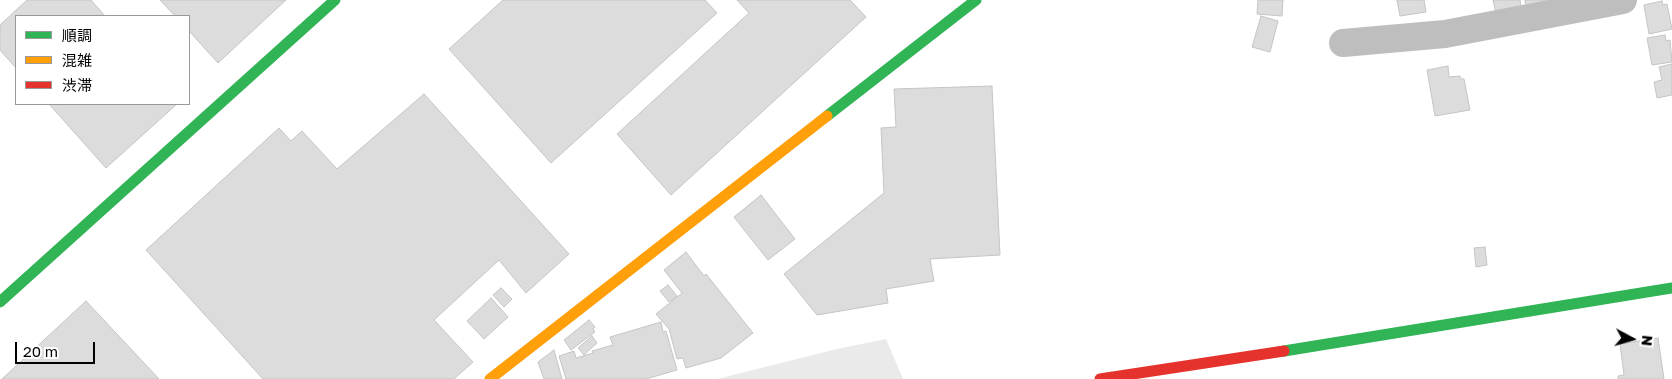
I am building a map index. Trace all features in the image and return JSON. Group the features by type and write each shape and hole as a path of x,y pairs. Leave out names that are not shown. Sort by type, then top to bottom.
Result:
{"street":[{"path":"0,302 335,0"},
{"path":"490,379 976,0"},
{"path":"1343,43 1445,34 1623,0"},
{"path":"1100,379 1672,288"}],"shaded area":[{"path":"886,339 903,379 717,379 837,349"}],"building":[{"path":"27,0 91,0 104,15 15,15 15,67 0,50 0,25"},
{"path":"160,0 286,0 218,63 190,32 190,15 174,15"},
{"path":"503,0 705,0 717,13 551,163 449,49"},
{"path":"737,0 850,0 866,17 671,195 617,134 749,13"},
{"path":"1258,0 1283,0 1282,16 1257,14"},
{"path":"1397,0 1424,0 1426,12 1400,16"},
{"path":"1493,0 1520,0 1521,8 1496,13"},
{"path":"1525,0 1562,0 1526,8"},
{"path":"1662,1 1663,5 1667,4 1672,29 1649,34 1644,5"},
{"path":"1261,16 1278,21 1270,52 1252,47"},
{"path":"1665,35 1666,41 1670,40 1672,62 1652,65 1647,38"},
{"path":"1672,64 1672,95 1657,98 1654,82 1662,80 1659,67"},
{"path":"1448,66 1449,77 1460,76 1461,79 1464,79 1470,110 1435,116 1427,70"},
{"path":"992,86 1000,255 930,259 934,281 886,289 888,303 817,315 784,274 884,193 881,128 896,127 894,89"},
{"path":"424,94 569,254 526,293 499,260 434,320 473,362 454,379 263,379 146,250 279,128 291,141 302,131 337,169"},
{"path":"50,105 176,105 106,168"},
{"path":"761,195 795,239 768,260 734,217"},
{"path":"1485,247 1487,265 1476,267 1474,248"},
{"path":"686,252 753,333 721,358 686,368 683,358 677,359 669,329 656,314 682,293 664,270"},
{"path":"668,285 677,296 669,302 660,291"},
{"path":"501,288 512,299 504,307 493,295"},
{"path":"491,298 508,317 484,339 467,321"},
{"path":"86,301 159,379 2,379"},
{"path":"589,320 595,327 593,329 595,332 571,350 564,340"},
{"path":"661,322 663,332 666,331 677,370 646,379 566,379 559,356 574,351 576,358 593,353 592,351 613,345 610,337"},
{"path":"592,336 597,343 584,355 578,348"},
{"path":"1658,338 1664,379 1618,379 1618,376 1624,375 1620,344"},
{"path":"554,350 562,379 544,379 538,362"}],"traffic: fast":[{"path":"0,302 335,0"},
{"path":"827,116 976,0"},
{"path":"1284,351 1672,288"}],"traffic: slow":[{"path":"490,379 827,116"}],"traffic: jam":[{"path":"1100,379 1284,351"}]}
